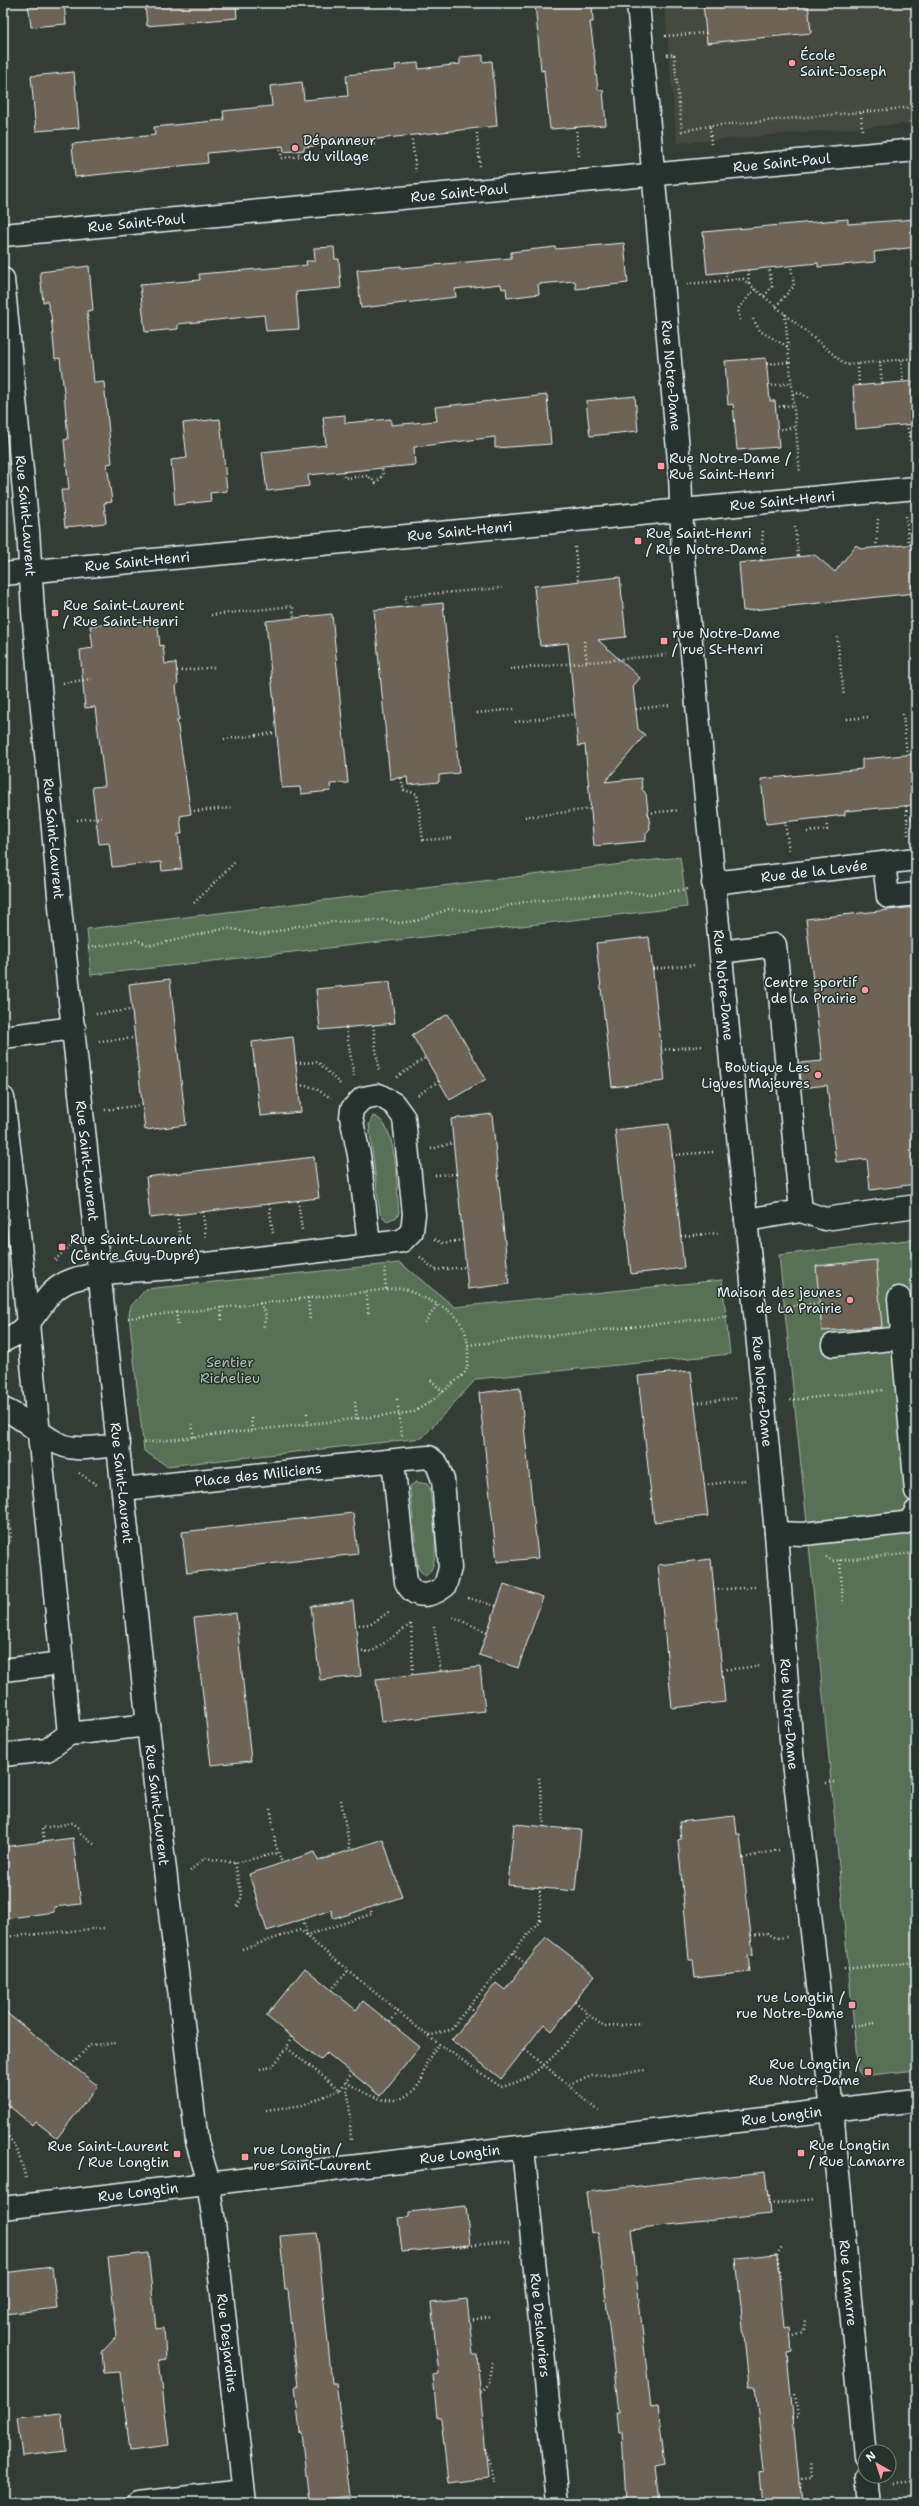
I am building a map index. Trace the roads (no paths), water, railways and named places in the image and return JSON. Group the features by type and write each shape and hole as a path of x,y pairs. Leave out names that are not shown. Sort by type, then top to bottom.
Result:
{"street":[{"name":"Rue Notre-Dame","path":"638,3 682,511 683,558 776,1533 792,1753 832,2111"},
{"name":"Rue Saint-Paul","path":"3,235 916,150"},
{"name":"Rue Saint-Laurent","path":"3,279 31,572 47,770 100,1275 129,1444 113,1489 148,1725 197,2142 208,2184"},
{"name":"Rue Saint-Henri","path":"3,574 916,488"},
{"name":"Rue de la Levée","path":"713,883 884,863 912,851"},
{"path":"884,863 888,897 916,894"},
{"path":"720,952 775,945 801,1211"},
{"path":"3,1037 74,1028"},
{"path":"3,1341 28,1324 45,1298 62,1285 76,1279 100,1275 369,1245 402,1241 412,1231 414,1214 405,1124 398,1108 381,1096 371,1096 355,1107 369,1245"},
{"path":"3,1098 10,1203 28,1324 70,1734"},
{"path":"746,1220 801,1211 825,1219 916,1206"},
{"path":"898,1298 916,1491"},
{"path":"833,1345 902,1338"},
{"path":"3,1409 22,1418 40,1431 63,1444 75,1448 129,1444"},
{"name":"Place des Miliciens","path":"113,1489 429,1457 440,1470 450,1568 445,1586 428,1596 422,1596 414,1592 406,1582 393,1461"},
{"path":"776,1533 803,1534 904,1523 911,1520 916,1511"},
{"path":"3,1670 62,1663"},
{"path":"3,1755 47,1750 70,1734 148,1725"},
{"name":"Rue Longtin","path":"3,2208 523,2148 916,2100"},
{"name":"Rue Lamarre","path":"832,2111 864,2444"},
{"name":"Rue Deslauriers","path":"523,2148 558,2503"},
{"name":"Rue Desjardins","path":"208,2184 244,2497"},
{"path":"868,2484 870,2503"},
{"path":"138,2503 244,2497"}],"place":[{"name":"École Saint-Joseph","path":"792,63"},
{"name":"Dépanneur du village","path":"295,148"},
{"name":"Rue Notre-Dame / Rue Saint-Henri","path":"661,466"},
{"name":"Rue Saint-Henri / Rue Notre-Dame","path":"638,541"},
{"name":"Rue Saint-Laurent / Rue Saint-Henri","path":"55,613"},
{"name":"rue Notre-Dame / rue St-Henri","path":"664,641"},
{"name":"Centre sportif de La Prairie","path":"865,990"},
{"name":"Boutique Les Ligues Majeures","path":"818,1075"},
{"name":"Rue Saint-Laurent (Centre Guy-Dupré)","path":"62,1247"},
{"name":"Maison des jeunes de La Prairie","path":"850,1300"},
{"name":"rue Longtin / rue Notre-Dame","path":"852,2005"},
{"name":"Rue Longtin / Rue Notre-Dame","path":"868,2072"},
{"name":"Rue Longtin / Rue Lamarre","path":"801,2153"},
{"name":"Rue Saint-Laurent / Rue Longtin","path":"177,2154"},
{"name":"rue Longtin / rue Saint-Laurent","path":"245,2157"}],"park label":[{"name":"Sentier Richelieu","path":"230,1370"}]}
